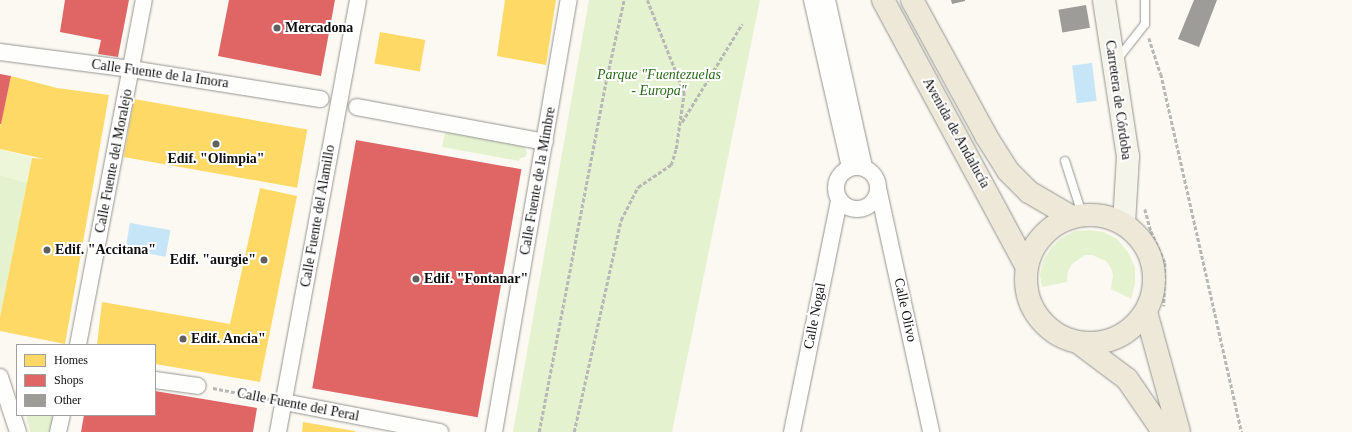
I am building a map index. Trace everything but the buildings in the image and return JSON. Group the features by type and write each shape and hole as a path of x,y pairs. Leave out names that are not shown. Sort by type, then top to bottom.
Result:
{"main road":[{"name":"Avenida de Andalucía","path":"883,0 998,211 1026,266"},
{"name":"Avenida de Andalucía","path":"912,0 986,136 1008,171 1028,192 1077,215"},
{"name":"Carretera de Córdoba","path":"1104,0 1128,156 1124,224"},
{"path":"1161,432 1160,427 1127,379 1079,343 1060,336 1043,324 1032,307 1026,287 1026,266 1033,247 1045,231 1062,220 1077,215 1104,215 1124,224 1140,237 1150,254 1155,273 1153,293 1155,311 1179,432"},
{"path":"1079,343 1099,343 1118,338 1155,311"}],"street":[{"name":"Calle Fuente del Moralejo","path":"78,344 144,0"},
{"name":"Calle Fuente del Alamillo","path":"278,432 358,0"},
{"name":"Calle Fuente de la Mimbre","path":"494,432 569,0"},
{"path":"812,0 857,167"},
{"path":"827,0 857,167"},
{"name":"Calle Fuente de la Imora","path":"0,52 321,98"},
{"path":"357,107 545,142"},
{"path":"857,167 874,175 878,188 874,201 863,208 849,208 839,200 835,187 839,175 857,167"},
{"name":"Calle Olivo","path":"878,188 931,432"},
{"name":"Calle Nogal","path":"792,432 839,200"},
{"path":"156,380 198,386"},
{"path":"5,385 18,432"},
{"name":"Calle Fuente del Peral","path":"284,402 440,432"},
{"path":"58,432 62,416"}],"lane":[{"path":"1114,65 1145,24 1145,0"},
{"path":"1065,161 1077,215"}],"path":[{"path":"539,432 606,81 624,0"},
{"path":"574,432 621,220 638,187 671,165 676,149 684,93 647,0"},
{"path":"680,124 742,24"},
{"path":"1145,24 1161,74 1242,432"},
{"path":"1144,203 1151,231 1165,263 1155,311"},
{"name":"Calle Fuente del Peral","path":"198,386 284,402"}],"green space":[{"name":"Parque \"Fuentezuelas - Europa\"","path":"589,0 760,0 672,432 513,432"},
{"path":"446,129 522,142 522,146 525,148 527,153 525,157 520,158 519,161 442,147"},
{"path":"0,149 32,158 27,183 0,175"},
{"path":"0,175 27,183 0,317"},
{"path":"1090,230 1104,232 1117,239 1128,252 1135,267 1135,284 1131,299 1111,289 1113,275 1111,268 1106,261 1092,255 1085,255 1072,264 1068,271 1067,282 1042,287 1040,275 1043,261 1051,248 1061,238 1075,231"},
{"path":"26,416 54,416 50,432 30,432"}],"water":[{"path":"1092,63 1097,101 1077,103 1072,65"},
{"path":"130,223 170,230 166,257 125,250"}],"place":[{"name":"Mercadona","path":"277,28"},
{"name":"Edif. \"Olimpia\"","path":"216,144"},
{"name":"Edif. \"Accitana\"","path":"47,250"},
{"name":"Edif. \"aurgie\"","path":"264,260"},
{"name":"Edif. \"Fontanar\"","path":"416,279"},
{"name":"Edif. Ancia\"","path":"183,339"}]}
